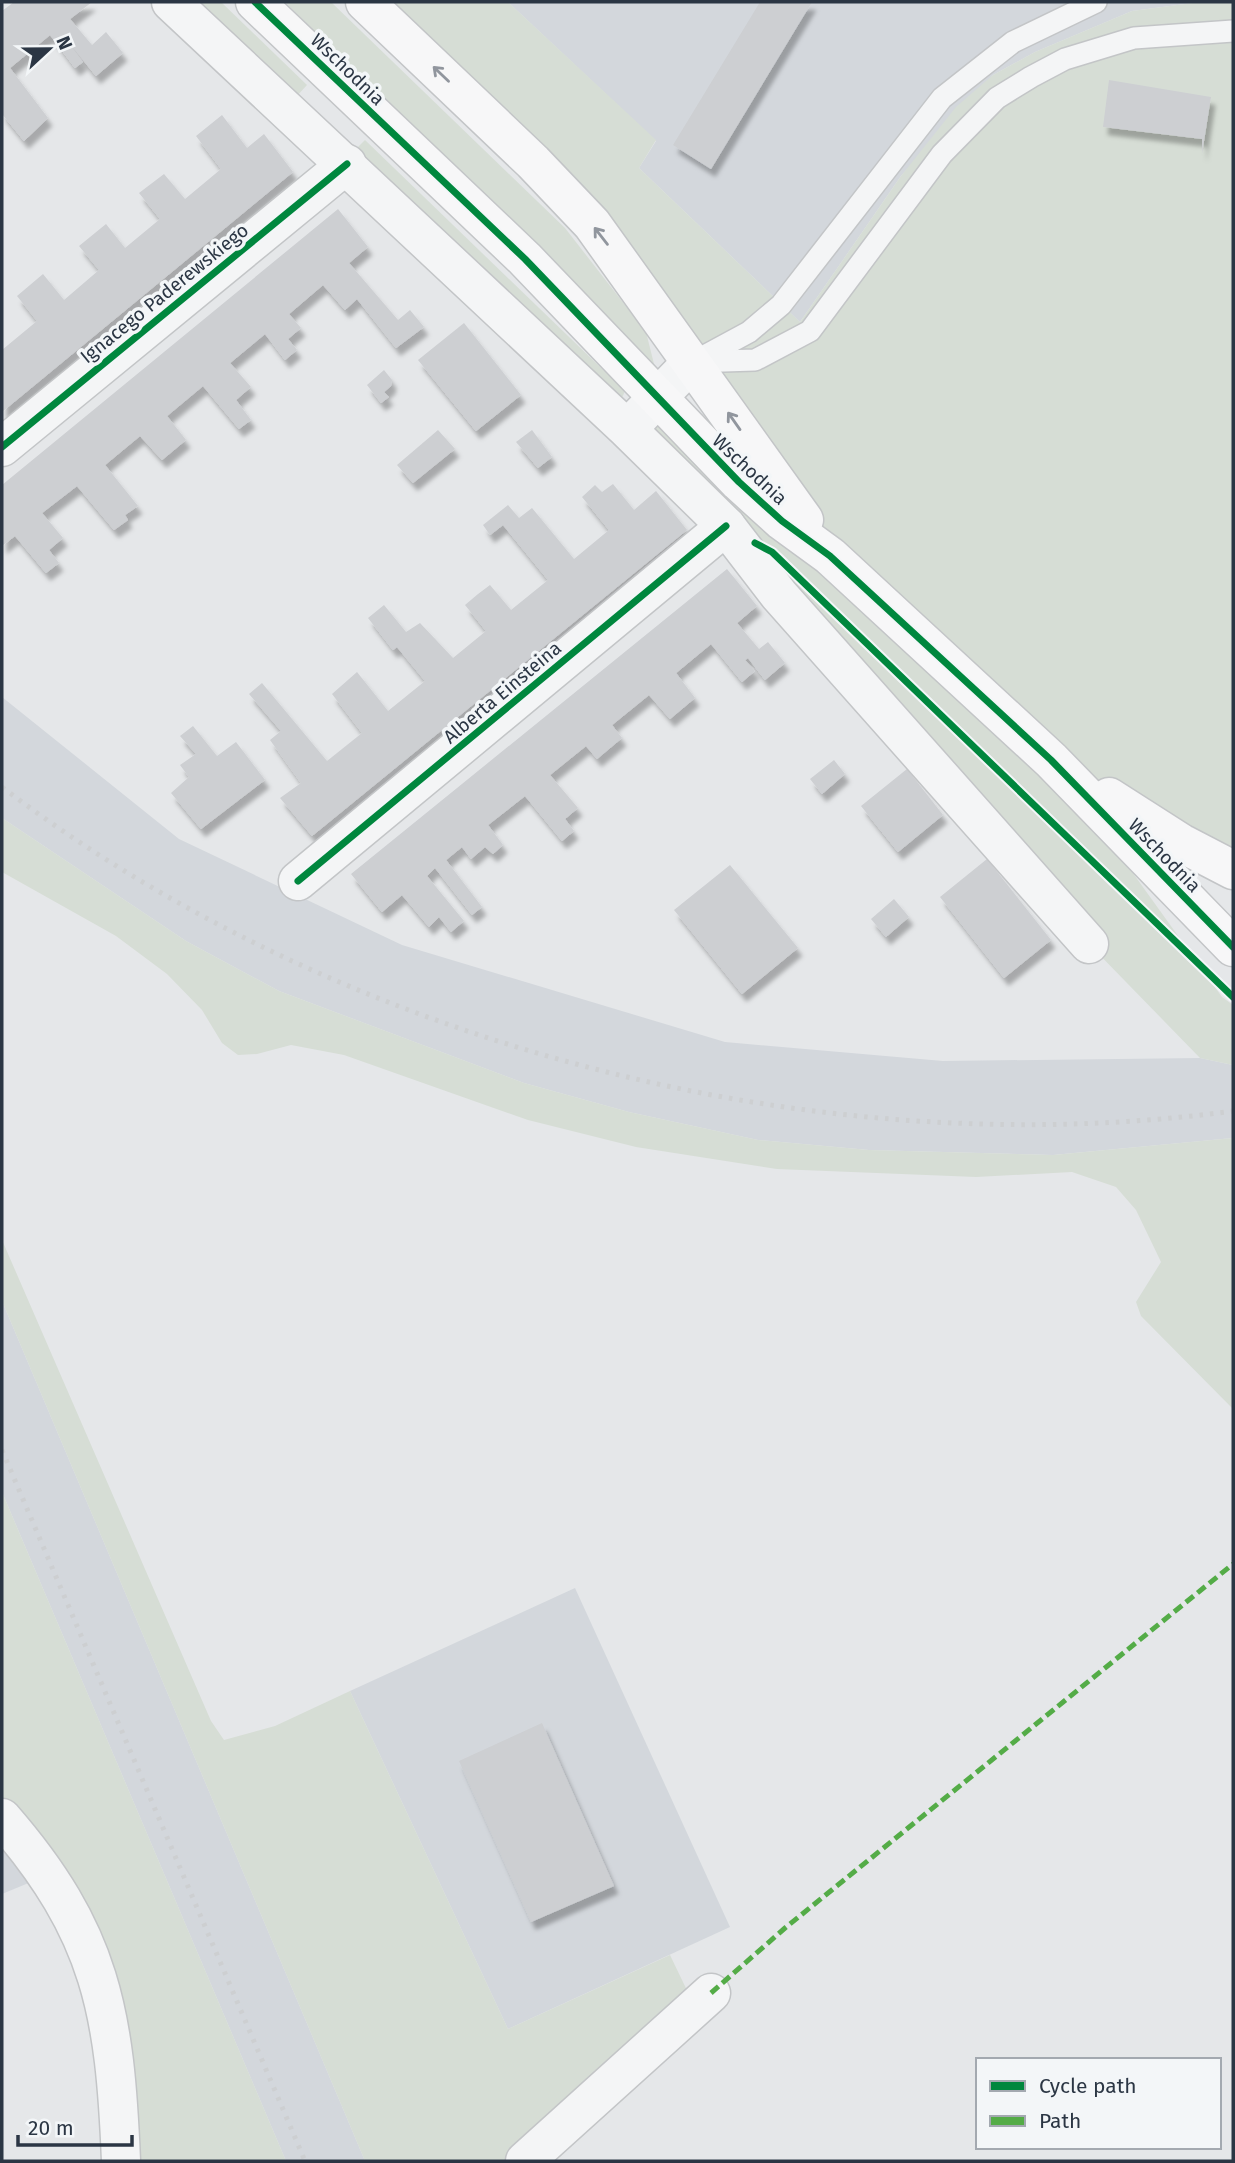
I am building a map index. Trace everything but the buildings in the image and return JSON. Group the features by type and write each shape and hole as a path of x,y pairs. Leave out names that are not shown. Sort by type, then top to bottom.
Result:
{"street":[{"path":"172,2 347,164 726,526 779,595 1089,944"},
{"name":"Wschodnia","path":"255,2 525,259 738,482 782,521 830,556 1051,760 1233,947"},
{"name":"Wschodnia","path":"365,2 562,191 618,258 830,556"},
{"name":"Ignacego Paderewskiego","path":"2,447 347,164"},
{"path":"627,429 692,362"},
{"name":"Alberta Einsteina","path":"298,881 726,526"},
{"name":"Wschodnia","path":"1051,760 1181,843 1233,870"},
{"path":"2,1818 31,1851 69,1908 93,1958 111,2023 121,2161"},
{"path":"525,2161 711,1993"}],"lane":[{"path":"692,362 749,332 781,305 942,98 1013,42 1096,2"},
{"path":"692,362 755,360 810,331 951,144 997,98 1031,77 1065,59 1134,38 1233,31"}],"shaded area":[{"path":"194,2 221,2 307,85 296,97"},
{"path":"285,2 331,2 565,228 646,332 655,368"},
{"path":"365,2 508,2 656,140 639,168 800,322 901,176 956,107 993,75 1035,52 1132,11 1200,2 1233,2 1233,870 1053,762 1222,997 1233,1005 1233,1065 1200,1058 1089,944 627,429 656,399 782,521 618,258"},
{"path":"508,2 1200,2 1132,11 1035,52 993,75 901,176 800,322 639,168 656,141"},
{"path":"365,140 625,391 621,400 353,152"},
{"path":"2,697 179,839 402,945 725,1042 943,1061 1200,1058 1233,1065 1233,1138 1053,1155 869,1150 758,1140 629,1112 524,1083 279,991 186,941 2,818"},
{"path":"2,818 186,941 279,991 524,1083 629,1112 758,1140 869,1150 1053,1155 1233,1138 1233,1409 1141,1316 1136,1302 1161,1262 1136,1210 1116,1187 1072,1172 976,1177 777,1169 636,1147 528,1120 344,1055 291,1045 257,1054 238,1055 222,1043 202,1010 167,974 116,936 2,872"},
{"path":"2,1240 211,1721 224,1740 275,1726 350,1691 508,2029 670,1955 695,2007 525,2161 365,2161 2,1301"},
{"path":"2,1301 365,2161 286,2161 2,1492"},
{"path":"2,1492 286,2161 121,2161 111,2023 2,1818"},
{"path":"575,1588 730,1927 508,2029 350,1691"},
{"path":"2,1818 31,1882 2,1894"}],"railway":[{"path":"2,787 134,877 277,954 429,1017 586,1067 748,1101 911,1121 1073,1124 1233,1111"},
{"path":"2,1450 305,2161"}],"marked path":[{"path":"711,1993 785,1928 1233,1564"}],"cycle path":[{"path":"255,2 525,259 739,482 782,521 830,556 1051,760 1233,947"},
{"path":"2,447 347,164"},
{"path":"298,881 726,526"},
{"path":"755,543 772,552 1233,997"}]}
